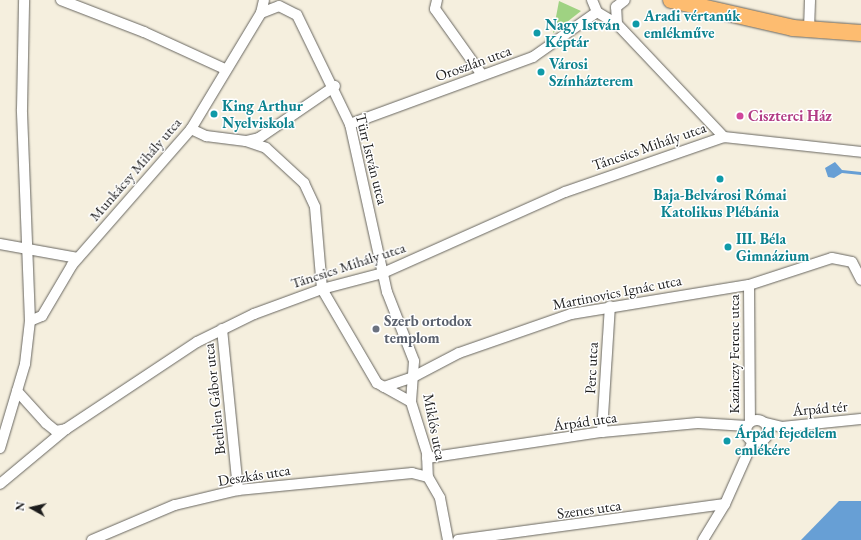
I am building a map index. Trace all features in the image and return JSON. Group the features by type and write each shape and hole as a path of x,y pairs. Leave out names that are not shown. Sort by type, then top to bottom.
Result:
{"main road":[{"path":"677,1 809,29 861,33"}],"street":[{"path":"0,448 4,417 17,391 25,364 30,321 25,248 21,20 24,0"},
{"path":"61,0 144,32 225,69"},
{"path":"437,0 435,9 482,75"},
{"path":"592,0 597,12 617,24 724,137 861,152"},
{"path":"617,24 616,7 625,0"},
{"path":"809,29 810,0"},
{"name":"Munkácsy Mihály utca","path":"30,321 42,316 78,258 191,129 225,69 265,5"},
{"name":"Türr István utca","path":"265,5 279,6 297,15 334,86 350,124 383,273"},
{"name":"Oroszlán utca","path":"350,124 482,75 533,58 597,12"},
{"path":"246,141 272,131 334,86"},
{"path":"191,129 206,136 246,141 266,148 285,163 310,192 315,207 322,289 371,374 384,387 412,402"},
{"name":"Táncsics Mihály utca","path":"0,484 66,429 222,329 322,289 383,273 565,192 724,137"},
{"path":"0,244 78,258"},
{"name":"Martinovics Ignác utca","path":"384,387 413,377 460,353 517,331 610,306 749,285 832,258 852,262 861,280"},
{"name":"Miklós utca","path":"383,273 414,361 412,402 427,458 428,477 436,486 448,540"},
{"name":"Kazinczy Ferenc utca","path":"748,424 749,285"},
{"name":"Perc utca","path":"602,432 610,306"},
{"name":"Bethlen Gábor utca","path":"222,329 238,490"},
{"path":"17,391 46,423 56,431 66,429"},
{"name":"Árpád tér","path":"748,424 758,420 782,426 861,419"},
{"name":"Árpád utca","path":"427,458 602,432 698,423 748,424"},
{"path":"703,540 725,504 736,476 761,439 766,423"},
{"path":"748,424 747,435 761,439"},
{"name":"Árpád tér","path":"761,439 782,426"},
{"name":"Deszkás utca","path":"92,540 175,505 238,490 412,473 428,477"},
{"name":"Szenes utca","path":"458,540 725,504"}],"green space":[{"path":"559,1 581,11 553,33"}],"water":[{"path":"835,162 842,170 861,172 861,175 842,173 834,178 828,177 825,168"},
{"path":"839,501 861,501 861,540 801,540"}],"place":[{"name":"Aradi vértanúk emlékműve","path":"636,24"},
{"name":"Nagy István Képtár","path":"537,33"},
{"name":"Városi Színházterem","path":"541,72"},
{"name":"King Arthur Nyelviskola","path":"214,114"},
{"name":"Ciszterci Ház","path":"740,116"},
{"name":"Baja-Belvárosi Római Katolikus Plébánia","path":"720,179"},
{"name":"III. Béla Gimnázium","path":"728,247"},
{"name":"Szerb ortodox templom","path":"376,329"},
{"name":"Árpád fejedelem emlékére","path":"727,441"}]}
